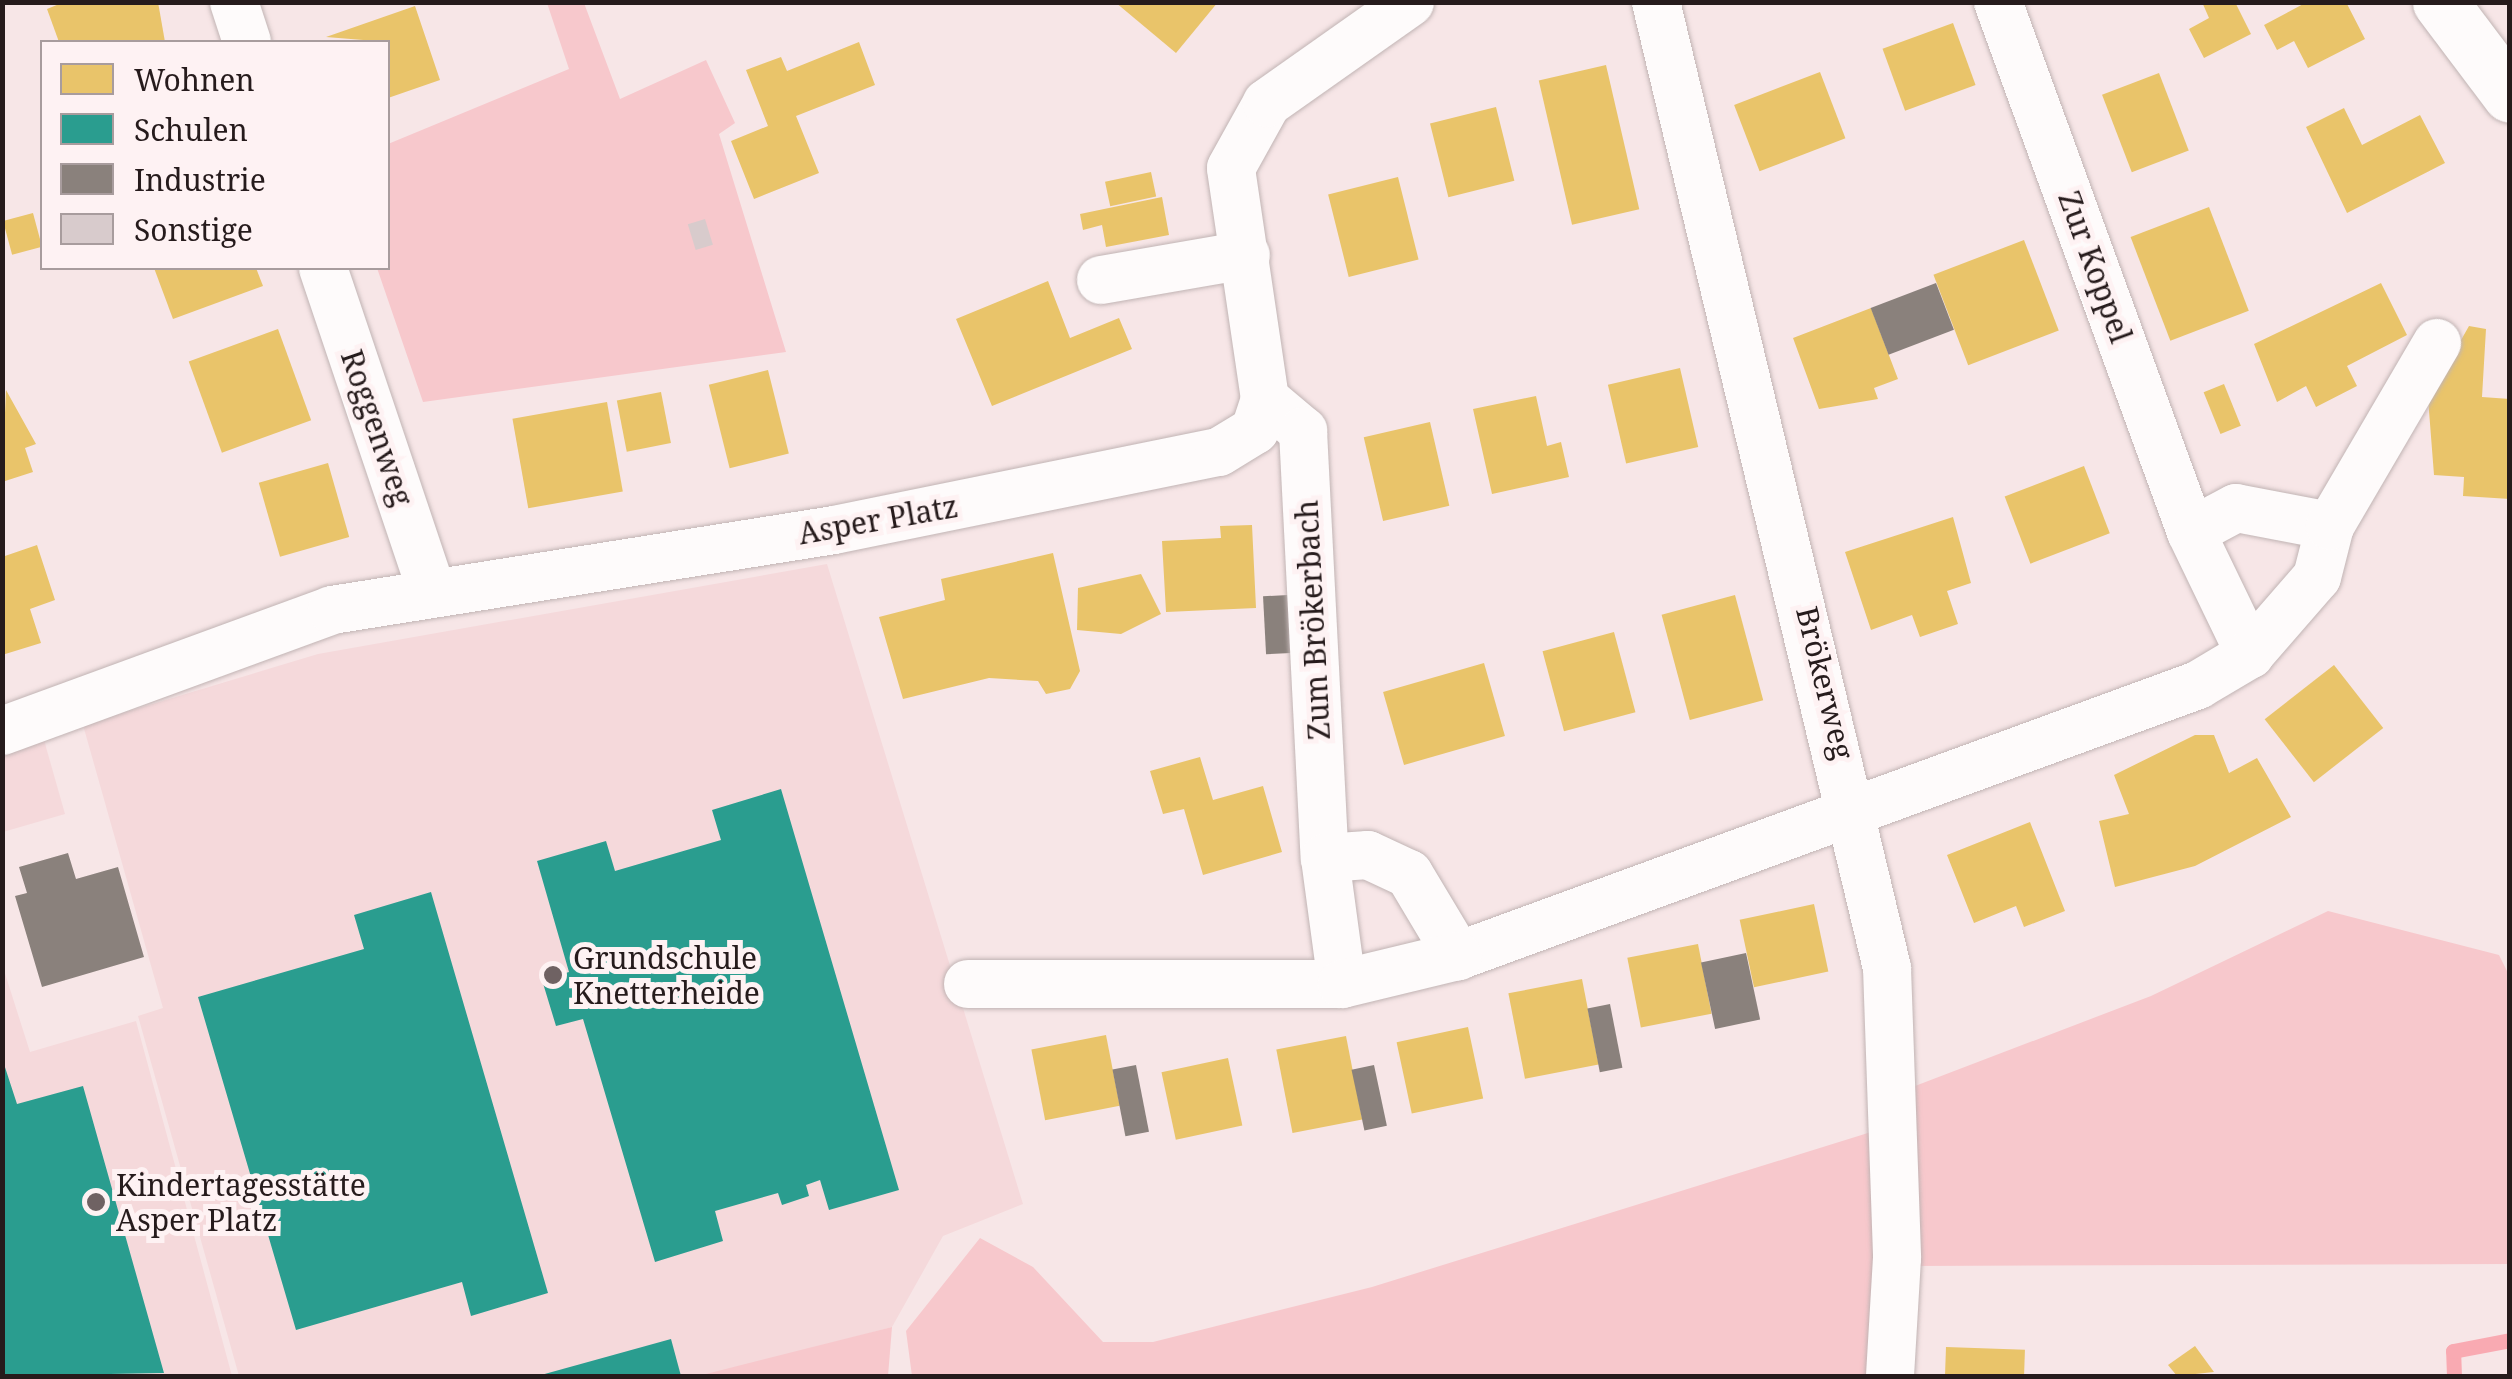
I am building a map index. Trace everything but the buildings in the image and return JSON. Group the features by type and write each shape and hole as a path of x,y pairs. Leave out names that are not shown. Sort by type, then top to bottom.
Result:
{"street":[{"path":"234,2 246,40"},
{"path":"1265,399 1230,168 1267,104 1410,2"},
{"name":"Brökerweg","path":"1656,2 1858,816 1888,968 1893,1060 1890,1376"},
{"name":"Zur Koppel","path":"1998,2 2191,532 2250,654"},
{"path":"2440,2 2510,95"},
{"path":"1101,280 1246,254"},
{"name":"Roggenweg","path":"324,270 431,589"},
{"path":"968,984 1342,984 1458,956 1858,816 2198,685 2250,654 2317,577 2330,526 2438,342"},
{"name":"Asper Platz","path":"2,731 282,626 431,589 1072,486 1219,452 1255,430 1265,399"},
{"name":"Zum Brökerbach","path":"1265,399 1303,432 1325,858 1342,984"},
{"path":"2191,532 2236,508 2330,526"},
{"path":"1325,858 1368,855 1408,874 1458,956"}],"shaded area":[{"path":"547,3 584,3 620,99 706,60 735,123 719,134 786,352 423,402 378,270 390,270 390,143 569,69"},
{"name":"Grundschule Knetterheide","path":"827,564 1023,1204 943,1236 892,1327 706,1376 239,1376 138,1016 163,1008 83,725 318,654"},
{"path":"44,740 65,814 3,832 3,753"},
{"path":"2328,911 2499,955 2510,977 2509,1264 1910,1266 1915,1086 2151,996"},
{"name":"Kindertagesstätte Asper Platz","path":"2,964 30,1052 136,1021 232,1376 3,1376"},
{"path":"1884,1128 1875,1376 912,1376 906,1331 980,1238 1033,1267 1103,1342 1153,1342 1372,1287"},
{"path":"892,1327 888,1376 706,1376 706,1374"}],"waterway":[{"path":"2454,1376 2453,1351 2510,1340"}],"place":[{"name":"Grundschule Knetterheide","path":"553,975"},
{"name":"Kindertagesstätte Asper Platz","path":"96,1202"}]}
